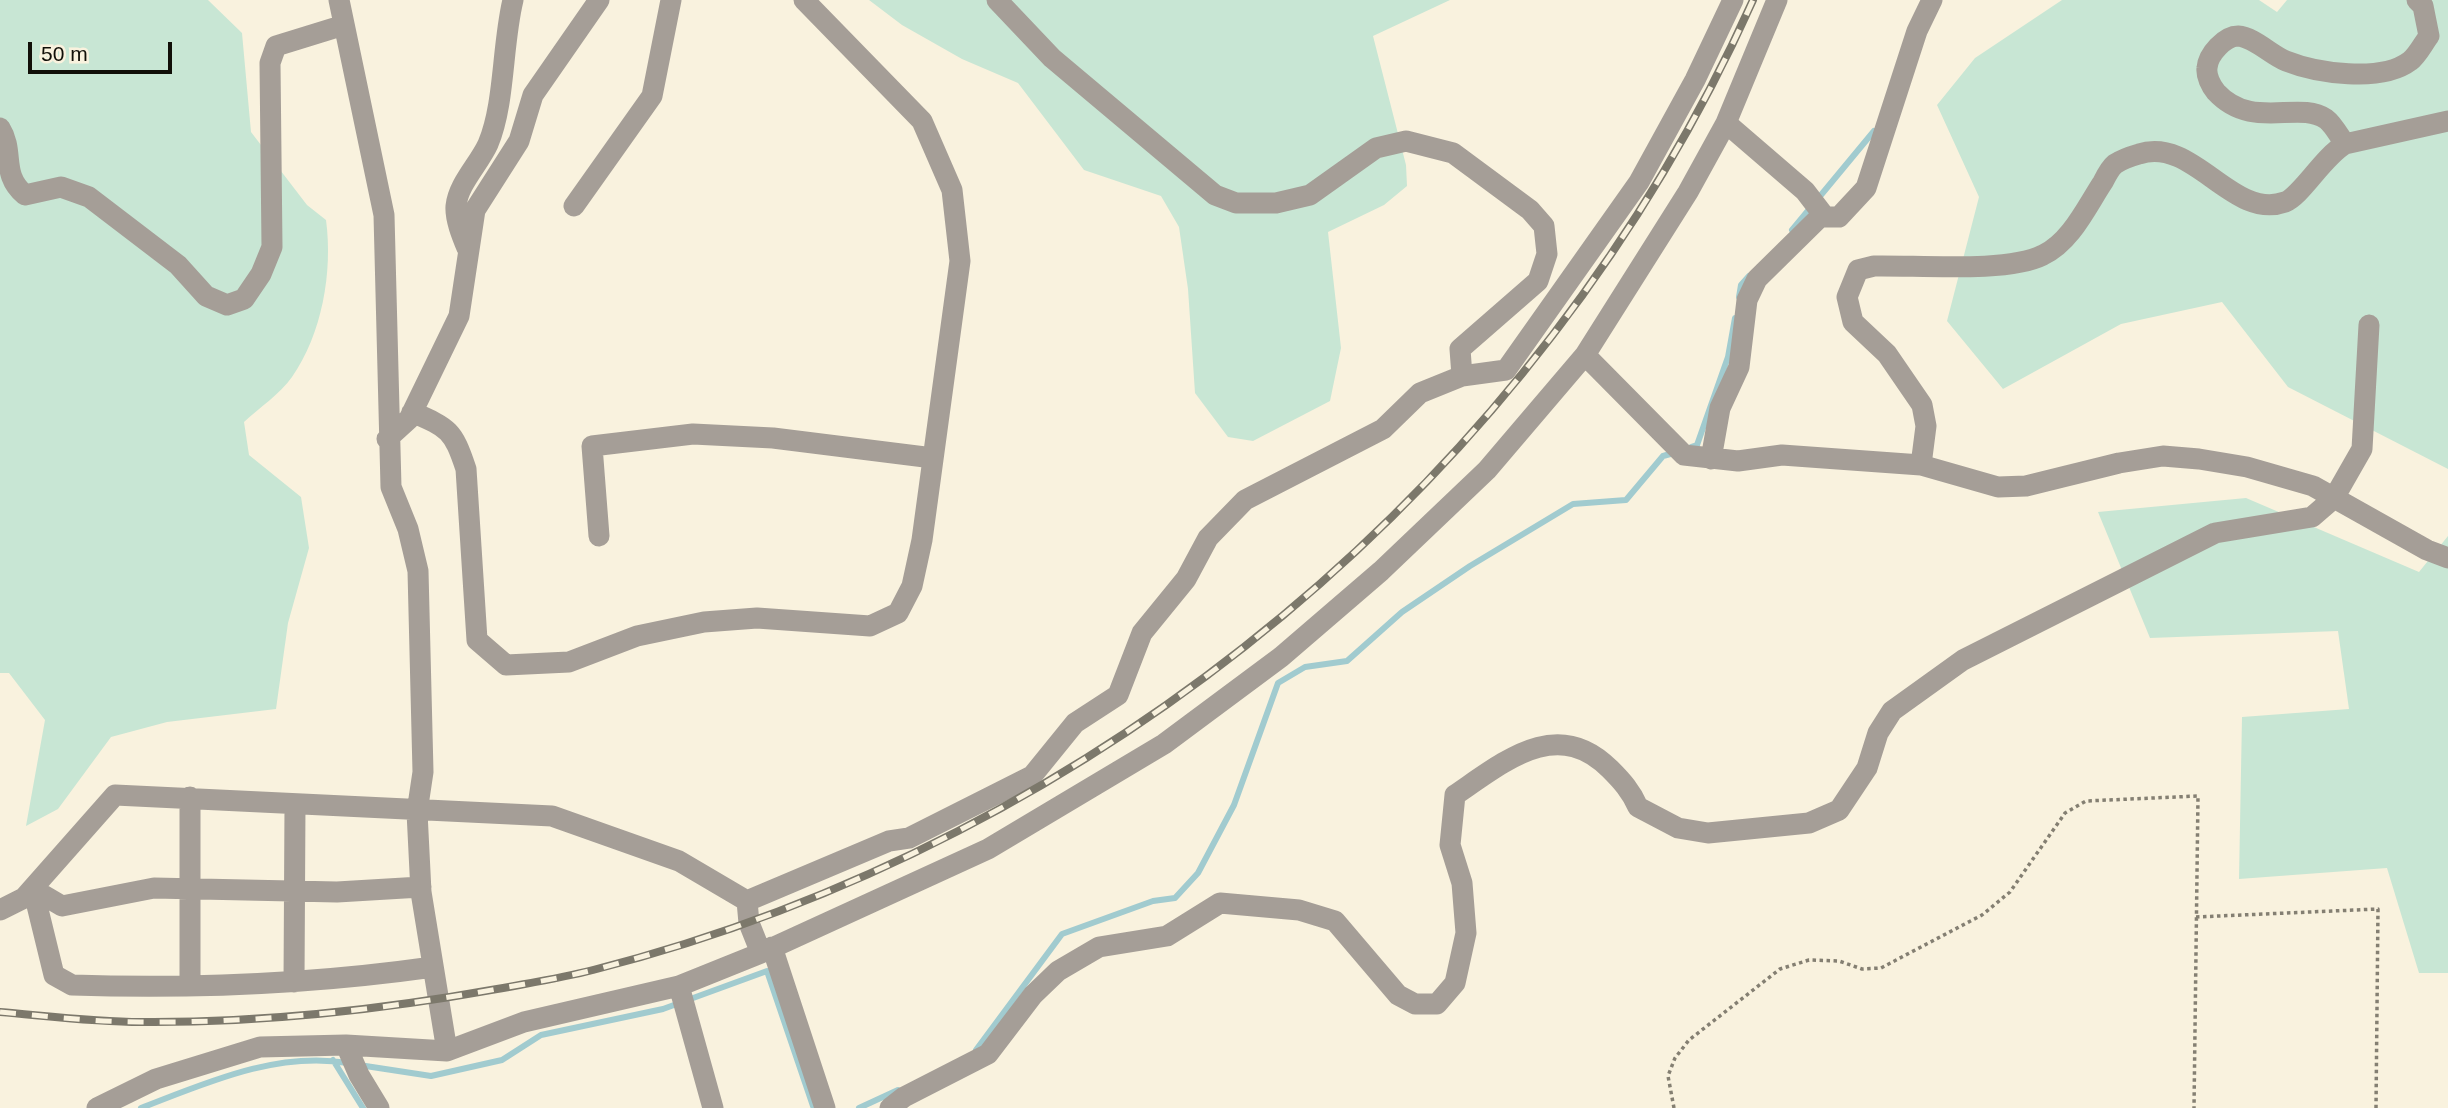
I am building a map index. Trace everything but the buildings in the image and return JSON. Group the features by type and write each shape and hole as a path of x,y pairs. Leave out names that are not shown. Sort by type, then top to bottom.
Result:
{"street":[{"path":"339,0 384,215 387,439 391,487 408,529 418,571 423,772 417,812 421,887 447,1051"},
{"path":"469,256 456,207 460,192 487,146 495,126 505,33 513,0"},
{"path":"387,439 412,412 459,316 475,210 519,141 533,95 599,0"},
{"path":"574,206 652,96 671,0"},
{"path":"412,412 445,426 458,444 466,469 477,640 506,665 569,662 637,635 704,622 757,618 870,626 898,613 912,586 960,261 952,190 922,121 804,0"},
{"path":"997,0 1052,58 1215,195 1236,203 1276,204 1310,195 1376,148 1406,141 1453,153 1530,210 1544,226 1547,254 1538,281 1460,349 1462,376"},
{"path":"747,901 889,841 909,838 1032,776 1075,723 1118,695 1142,633 1186,579 1208,538 1245,500 1383,429 1420,393 1462,376 1506,370 1639,182 1695,80 1733,0"},
{"path":"97,1108 156,1079 260,1047 346,1045 447,1051 524,1022 679,986 767,950 988,849 1164,744 1281,657 1381,571 1488,470 1584,355 1688,192 1726,123 1777,0"},
{"path":"1711,459 1720,408 1739,367 1747,300 1757,279 1820,217 1839,217 1867,188 1917,31 1932,0"},
{"path":"2345,144 2326,119 2304,114 2259,114 2226,102 2210,86 2207,68 2212,54 2226,39 2240,36 2287,61 2342,74 2384,72 2410,61 2429,36 2423,6 2417,0"},
{"path":"0,128 6,137 5,160 12,185 25,195 61,187 89,197 178,265 206,296 227,305 244,299 261,274 272,247 270,63 276,46 344,25"},
{"path":"1921,465 1926,426 1922,405 1887,354 1853,322 1847,297 1858,270 1874,265 2018,263 2045,255 2068,235 2114,165 2142,152 2164,153 2186,160 2234,192 2266,206 2288,201 2330,152 2345,144 2448,121"},
{"path":"1726,123 1805,191 1825,217"},
{"path":"890,1108 904,1097 988,1054 1033,996 1058,971 1099,947 1167,936 1220,903 1299,910 1335,920 1398,995 1415,1004 1437,1004 1455,983 1466,933 1462,883 1450,845 1455,795 1506,761 1556,741 1593,751 1631,791 1638,807 1678,828 1708,833 1809,823 1839,810 1867,768 1878,733 1892,711 1963,660 2216,533 2312,517 2334,498 2362,449 2368,325"},
{"path":"1584,355 1684,455 1738,461 1783,455 1921,465 1998,487 2026,486 2119,463 2163,456 2199,459 2247,467 2300,482 2448,558"},
{"path":"599,536 592,446 693,434 773,438 933,458"},
{"path":"0,910 24,898 33,889 115,795 190,797 417,812 494,812 552,816 679,862 747,901"},
{"path":"190,797 190,986"},
{"path":"294,982 295,804"},
{"path":"33,889 62,906 136,890 190,887 294,891 421,887"},
{"path":"33,889 54,975 72,985 190,986 294,982 433,967"},
{"path":"747,901 750,923 767,950 825,1108"},
{"path":"679,986 713,1108"},
{"path":"346,1045 359,1076 379,1108"}],"path":[{"path":"1674,1108 1668,1076 1675,1058 1689,1040 1780,969 1809,960 1839,961 1862,969 1881,968 1982,915 2010,892 2065,813 2086,801 2198,796 2194,1108"},
{"path":"2196,916 2378,909 2376,1108"}],"green space":[{"path":"0,0 208,0 242,33 251,132 307,205 326,220 328,240 323,302 311,342 287,383 244,422 249,455 301,497 309,548 288,623 276,709 167,722 111,737 58,809 26,826 45,720 9,673 0,673"},
{"path":"869,0 1450,0 1373,36 1406,165 1407,186 1384,205 1328,232 1341,348 1330,401 1253,441 1228,437 1195,393 1188,289 1179,227 1161,196 1084,170 1018,83 962,59 902,25"},
{"path":"2062,0 2259,0 2277,12 2287,0 2448,0 2448,469 2288,387 2222,302 2121,324 2003,389 1947,321 1979,197 1937,105 1975,58"},
{"path":"2246,498 2419,572 2448,536 2448,973 2419,973 2387,868 2239,879 2242,717 2349,709 2338,631 2150,638 2098,512"}],"waterway":[{"path":"1792,230 1874,131"},
{"path":"1739,297 1741,285 1749,276"},
{"path":"1691,447 1697,445 1728,357 1735,318"},
{"path":"976,1050 1062,934 1153,901 1175,898 1198,873 1234,805 1278,683 1305,667 1347,661 1402,612 1470,566 1573,504 1626,500 1663,456 1674,453"},
{"path":"359,1065 431,1076 502,1060 541,1035 663,1009 767,971 813,1106"},
{"path":"141,1108 216,1080 268,1065 321,1060 348,1063"},
{"path":"333,1060 363,1108"},
{"path":"859,1108 898,1090"}],"railway":[{"path":"0,1012 123,1022 276,1018 365,1009 545,980 593,970 779,911 958,831 1126,732 1282,616 1425,483 1553,335 1662,174 1753,0"}]}
